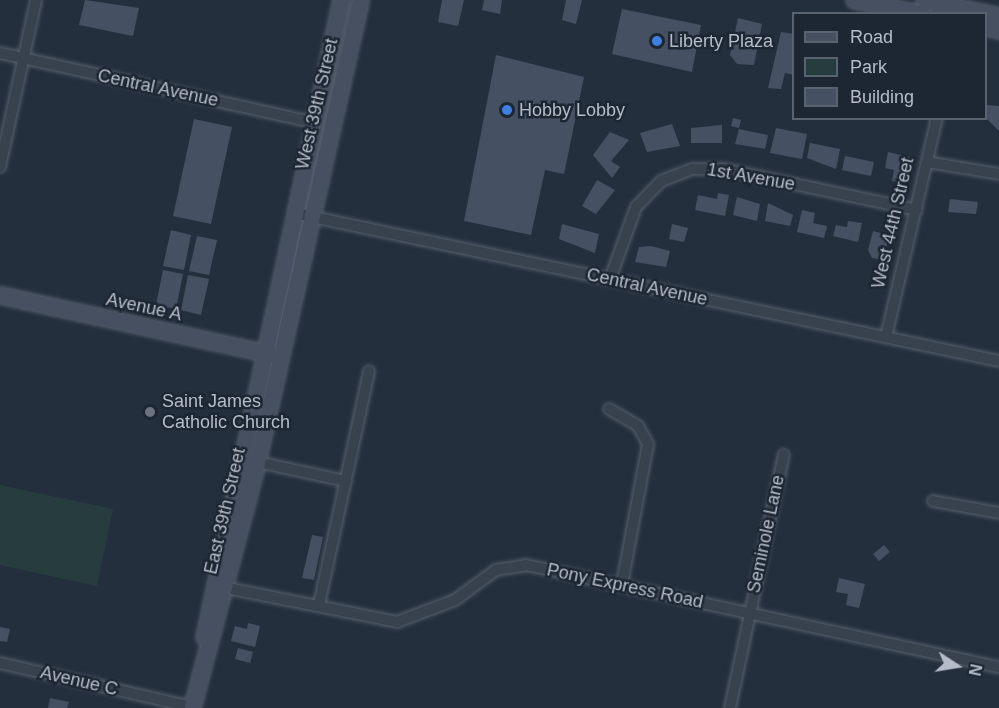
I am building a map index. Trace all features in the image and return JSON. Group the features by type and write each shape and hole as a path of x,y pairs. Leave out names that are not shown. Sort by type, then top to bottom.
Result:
{"main road":[{"name":"West 39th Street","path":"294,213 341,0"},
{"name":"West 39th Street","path":"312,217 360,0"},
{"path":"854,0 913,12"},
{"path":"924,0 983,12"},
{"name":"East 39th Street","path":"192,708 262,352 294,213"},
{"name":"East 39th Street","path":"192,708 227,588 312,217"},
{"name":"Avenue A","path":"0,296 280,356"}],"street":[{"path":"0,167 36,0"},
{"name":"Central Avenue","path":"0,53 315,123"},
{"name":"West 44th Street","path":"886,337 937,120"},
{"path":"927,162 999,174"},
{"name":"1st Avenue","path":"610,279 636,207 661,181 692,169 723,169 917,210"},
{"name":"Central Avenue","path":"294,213 999,361"},
{"path":"319,605 369,370"},
{"path":"609,409 638,426 648,444 646,478 622,584"},
{"name":"Seminole Lane","path":"730,708 784,455"},
{"path":"257,462 346,481"},
{"path":"933,501 999,513"},
{"name":"Pony Express Road","path":"227,588 397,622 455,600 496,570 526,565 999,667"},
{"name":"Avenue C","path":"0,663 192,708"}],"green space":[{"path":"0,485 113,509 97,586 0,565"}],"building":[{"path":"85,0 139,8 133,36 79,25"},
{"path":"442,0 464,0 458,26 438,22"},
{"path":"484,0 502,0 500,14 482,10"},
{"path":"566,0 582,0 576,24 562,20"},
{"name":"Liberty Plaza","path":"622,9 701,25 692,72 612,54"},
{"path":"738,18 762,24 754,65 737,64 730,55"},
{"path":"781,32 792,34 792,75 785,73 781,89 768,88"},
{"path":"496,55 584,77 564,174 545,170 531,235 464,221"},
{"path":"987,105 999,106 999,131 987,119"},
{"path":"733,118 741,120 739,128 731,126"},
{"path":"194,119 232,127 211,224 173,216"},
{"path":"672,124 680,146 647,152 640,133"},
{"path":"722,125 722,143 691,143 691,128"},
{"path":"776,128 807,134 802,159 770,153"},
{"path":"739,129 768,135 765,149 735,144"},
{"path":"610,132 629,140 611,161 620,167 612,178 593,155"},
{"path":"810,143 840,149 836,169 807,158"},
{"path":"888,152 910,157 904,183 892,181 894,170 885,168"},
{"path":"845,156 874,162 871,176 842,170"},
{"path":"597,180 615,190 596,214 582,206"},
{"path":"718,193 729,195 725,216 695,210 698,195 717,199"},
{"path":"737,197 760,204 757,221 733,215"},
{"path":"950,199 978,202 976,214 948,212"},
{"path":"768,203 793,215 790,226 765,221"},
{"path":"802,210 815,213 813,223 827,226 824,238 797,232"},
{"path":"848,221 862,223 858,242 833,236 836,225 847,227"},
{"path":"562,224 599,234 595,253 559,239"},
{"path":"672,224 688,228 684,242 669,239"},
{"path":"171,230 191,235 184,270 163,266"},
{"path":"873,231 889,235 884,260 872,258 868,250"},
{"path":"197,236 217,240 209,275 189,271"},
{"path":"651,246 670,251 666,267 635,262 639,247"},
{"path":"163,270 183,274 176,309 156,305"},
{"path":"188,275 209,279 201,315 181,310"},
{"path":"312,535 323,537 314,580 302,578"},
{"path":"884,545 890,552 879,561 873,554"},
{"path":"839,578 865,584 859,608 846,605 848,594 836,592"},
{"path":"248,623 260,626 255,647 231,641 235,626 247,629"},
{"path":"0,627 10,629 7,642 0,641"},
{"path":"238,648 253,652 250,663 235,659"},
{"path":"50,698 69,702 67,708 48,708"}],"place":[{"name":"Liberty Plaza","path":"657,41"},
{"name":"Hobby Lobby","path":"507,110"},
{"name":"Saint James Catholic Church","path":"150,412"}]}
